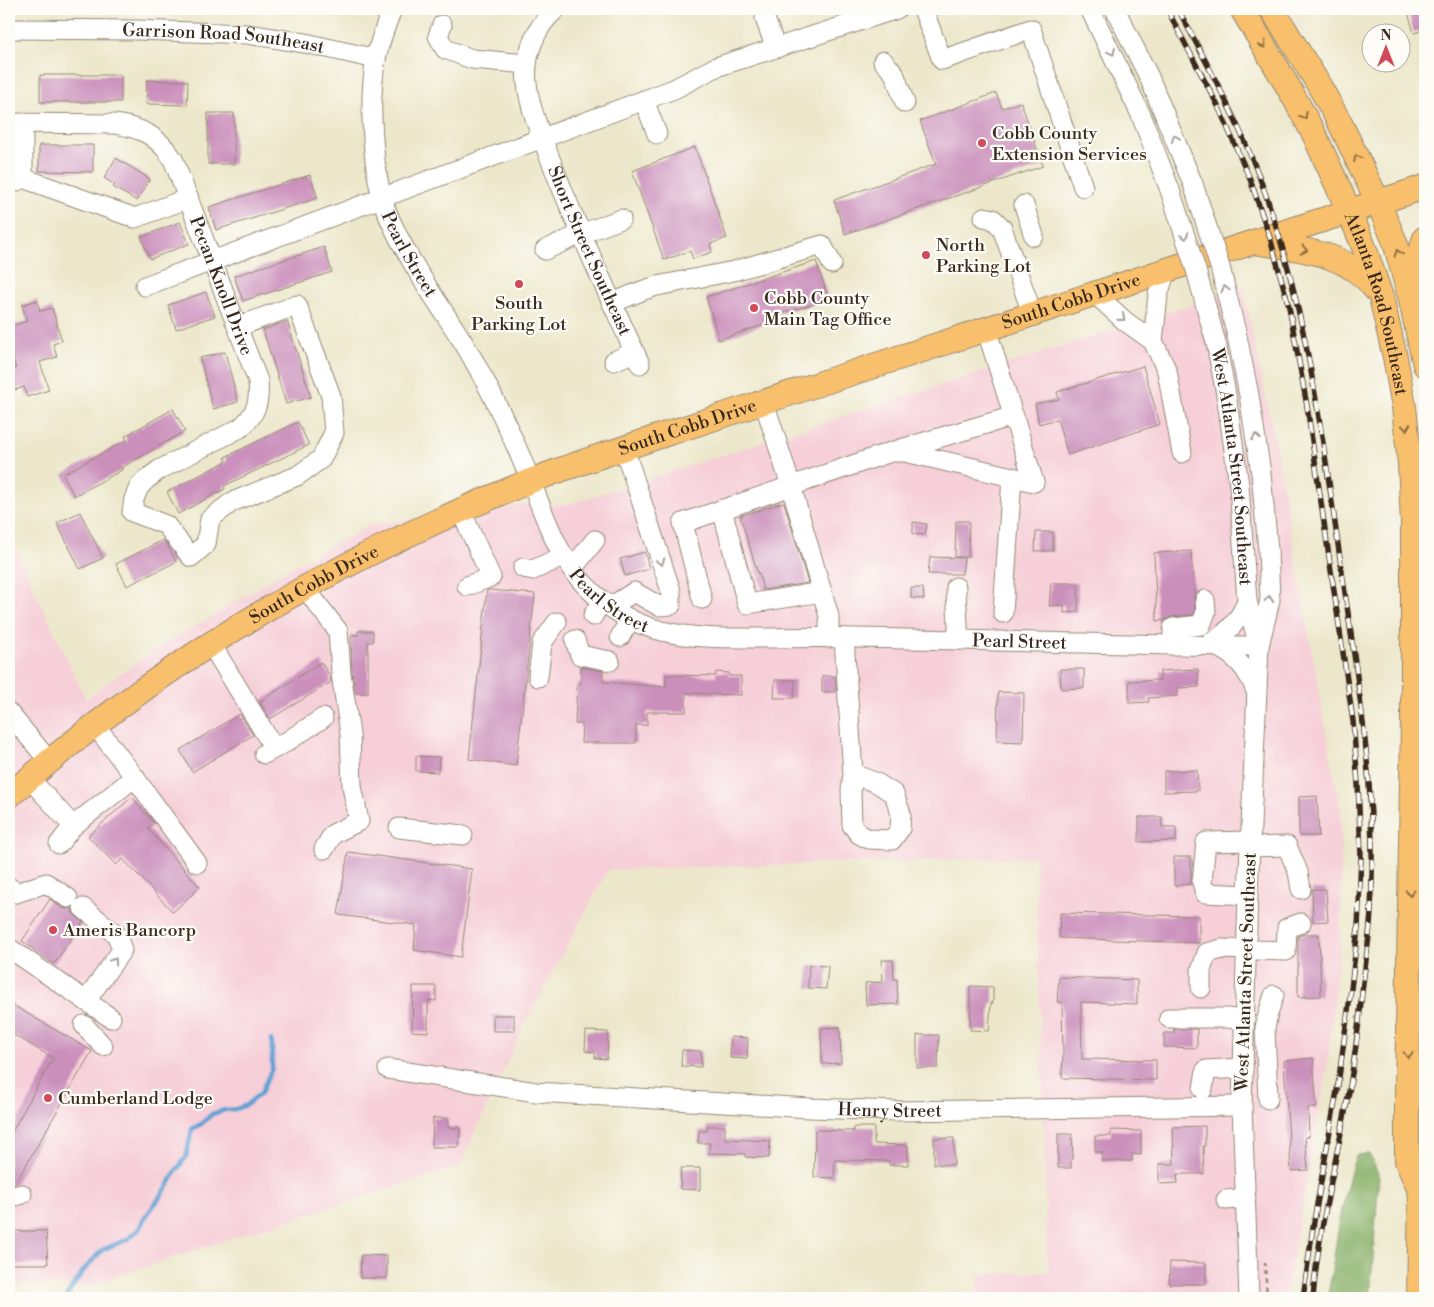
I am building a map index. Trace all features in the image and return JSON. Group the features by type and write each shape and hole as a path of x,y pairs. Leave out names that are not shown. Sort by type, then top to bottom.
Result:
{"main road":[{"name":"Atlanta Road Southeast","path":"1242,9 1304,117 1364,247 1381,297 1404,407 1410,464 1413,523 1414,719 1407,1161 1423,1186 1419,1298"},
{"name":"Atlanta Road Southeast","path":"1272,9 1326,97 1378,202 1395,242 1411,300 1425,364"},
{"name":"South Cobb Drive","path":"9,796 49,761 95,725 156,680 211,644 305,588 411,534 461,511 531,481 624,448 1032,313 1425,187"},
{"path":"1411,300 1414,276 1425,238"},
{"path":"1256,242 1324,255 1348,264 1365,277 1381,297"}],"street":[{"name":"Pearl Street","path":"392,9 376,60 372,98 373,139 377,175 382,197 392,224 404,247 491,390 554,536 568,562 582,581 606,603 630,619 659,630 699,637 958,640 1118,636 1173,644 1259,646"},
{"name":"Short Street Southeast","path":"556,9 543,23 529,52 527,83 529,96 542,138 580,234 637,358 614,361"},
{"path":"145,286 674,89 716,68 776,48 864,14 897,9"},
{"path":"923,9 942,60 1031,29 1082,188"},
{"name":"West Atlanta Street Southeast","path":"1090,9 1141,115 1170,190 1196,270 1216,343 1226,394 1239,485 1247,600 1259,646"},
{"name":"West Atlanta Street Southeast","path":"1115,9 1150,77 1193,184 1220,267 1237,336 1256,435 1261,473 1268,550 1270,600 1259,646 1246,948 1242,1106 1249,1298"},
{"path":"765,19 776,48"},
{"path":"442,25 438,36 445,49 472,59 528,64"},
{"name":"Garrison Road Southeast","path":"9,29 137,30 247,34 305,43 376,60"},
{"path":"883,61 894,73 905,103"},
{"path":"644,100 657,134"},
{"name":"Pecan Knoll Drive","path":"14,180 23,173 16,123 115,124 132,126 156,139 173,158 237,327 258,381 259,393 254,414 248,422 159,470 139,487 134,499 132,512 166,525 191,557 206,544 210,519 232,502 297,476 321,459 334,433 331,396 297,305 237,327"},
{"path":"14,180 135,218 188,198"},
{"path":"1024,205 1034,236"},
{"path":"984,217 990,218 1000,225 1004,231 1032,313"},
{"path":"545,250 580,234 622,219"},
{"path":"612,303 657,286 734,272 822,246 832,264"},
{"path":"1152,341 1158,294 1166,270"},
{"path":"1094,293 1126,322 1152,341 1167,371 1182,453"},
{"path":"891,452 905,452 1034,482 986,328"},
{"path":"764,402 837,638 852,774"},
{"path":"702,599 683,523 891,452 1014,416"},
{"path":"592,616 606,603 634,592 660,606 671,605 670,591 624,448"},
{"path":"1003,613 1012,477"},
{"path":"722,509 747,604 822,592"},
{"path":"461,511 491,578 467,586"},
{"path":"532,574 568,562 595,540"},
{"path":"956,587 956,608 959,621 958,640"},
{"path":"305,588 338,631 341,673 350,734 352,786 359,821 333,834 324,849"},
{"path":"1173,644 1173,628 1201,625 1206,612 1205,600"},
{"path":"1247,600 1241,614 1225,634 1211,646 1228,652 1241,663 1257,692"},
{"path":"620,637 630,619"},
{"path":"538,677 542,643 557,622"},
{"path":"575,640 580,655 610,661"},
{"path":"211,644 269,751 323,718"},
{"path":"9,713 49,761"},
{"path":"95,725 197,863"},
{"path":"59,844 73,826 135,777"},
{"path":"29,778 73,826"},
{"path":"399,828 463,835"},
{"path":"1248,895 1205,893 1202,882 1206,842 1287,846 1298,872 1301,889"},
{"path":"13,890 46,883 117,935 122,950 86,1001"},
{"path":"1201,988 1201,970 1207,953 1222,949 1246,948 1286,951 1287,928 1301,923"},
{"path":"9,948 111,1018"},
{"path":"1268,1099 1264,1028 1274,995"},
{"path":"1169,1018 1226,1018 1244,1026 1264,1028"},
{"path":"84,1025 103,1046"},
{"path":"1203,1089 1206,1070 1243,1068"},
{"name":"Henry Street","path":"388,1070 536,1092 800,1108 896,1111 1168,1100 1242,1106"},
{"path":"1226,1200 1246,1198"}],"shaded area":[{"path":"1243,288 1273,432 1341,815 1341,934 1327,1068 1285,1298 979,1298 978,1274 1048,1272 1035,857 608,870 524,1025 459,1167 263,1228 87,1286 9,1284 9,535 86,700 103,686 169,641 214,616 284,571 371,525 533,503 566,505"}],"green space":[{"path":"1369,1154 1379,1175 1370,1298 1328,1298 1339,1226 1351,1172 1356,1155"}],"building":[{"path":"1407,9 1425,9 1425,30 1414,33"},
{"path":"40,75 121,75 121,102 40,102"},
{"path":"147,80 188,81 187,105 146,104"},
{"name":"Cobb County Extension Services","path":"996,93 1002,108 1021,102 1043,166 845,234 834,200 936,164 920,121"},
{"path":"208,113 234,113 234,164 208,164"},
{"path":"39,145 93,145 93,172 39,171"},
{"path":"695,147 727,238 710,244 712,252 693,259 690,251 664,260 632,171"},
{"path":"116,158 150,179 137,201 113,187 115,185 104,178"},
{"path":"310,175 318,198 216,230 209,207"},
{"path":"180,222 189,244 150,259 141,237"},
{"path":"324,247 332,272 243,301 234,276"},
{"name":"Cobb County Main Tag Office","path":"816,261 829,300 767,317 769,323 719,340 706,297"},
{"path":"206,292 215,316 176,329 168,305"},
{"path":"37,300 40,311 52,308 62,341 53,344 57,357 40,362 49,390 27,397 24,387 9,392 9,371 16,369 9,346 9,327 27,321 22,305"},
{"path":"287,321 311,397 286,404 263,330"},
{"path":"225,352 238,402 213,409 200,358"},
{"path":"1143,366 1160,424 1068,455 1057,419 1039,424 1035,404 1059,399 1057,392"},
{"path":"173,409 185,431 121,468 122,470 74,496 63,474 127,440 125,436"},
{"path":"298,422 309,445 224,486 225,489 178,514 167,492 227,461 225,457"},
{"path":"784,502 808,583 763,590 740,516"},
{"path":"80,512 103,558 80,569 57,523"},
{"path":"956,521 969,521 968,557 955,557"},
{"path":"913,522 927,524 925,535 913,534"},
{"path":"1036,532 1053,532 1053,551 1035,551"},
{"path":"163,540 176,562 127,586 116,564"},
{"path":"1191,551 1195,610 1193,615 1157,621 1154,553"},
{"path":"645,552 649,569 625,576 620,559"},
{"path":"930,557 964,558 962,574 928,574"},
{"path":"1051,583 1078,583 1078,612 1064,613 1064,605 1049,606"},
{"path":"911,588 923,588 924,599 911,598"},
{"path":"487,590 535,594 516,766 469,759"},
{"path":"358,631 373,631 373,642 368,642 368,693 355,693 352,672 351,635 358,635"},
{"path":"321,662 330,676 331,682 270,719 260,702"},
{"path":"581,667 603,671 603,682 666,687 666,675 716,676 716,672 729,673 729,676 741,676 741,695 686,693 686,712 647,712 647,725 636,725 636,743 581,743 582,724 575,724 577,684 581,683"},
{"path":"1060,669 1084,669 1084,688 1061,689"},
{"path":"1198,669 1199,687 1177,688 1178,696 1148,698 1149,702 1129,703 1129,681 1160,680 1160,671"},
{"path":"822,676 835,676 836,692 822,692"},
{"path":"775,680 795,680 794,698 774,698"},
{"path":"998,692 1024,693 1023,742 997,741"},
{"path":"240,714 253,735 192,772 180,750"},
{"path":"416,756 439,757 438,772 416,771"},
{"path":"1197,770 1198,791 1164,792 1164,771"},
{"path":"1317,796 1319,836 1299,836 1299,797"},
{"path":"132,797 154,823 148,829 200,887 173,912 123,859 116,865 88,836"},
{"path":"1139,817 1162,817 1162,827 1176,827 1176,841 1139,842"},
{"path":"348,852 472,869 461,957 414,950 416,925 338,915"},
{"path":"1174,857 1191,857 1191,884 1174,886"},
{"path":"1312,889 1326,889 1328,921 1313,922"},
{"name":"Ameris Bancorp","path":"50,899 62,908 72,908 73,913 83,922 54,964 22,941"},
{"path":"1060,913 1199,916 1199,943 1059,938"},
{"path":"1319,934 1321,996 1298,997 1298,936"},
{"path":"882,960 893,960 894,979 897,979 898,1004 866,1005 865,983 883,982"},
{"path":"809,965 828,966 826,989 808,988"},
{"path":"1059,977 1137,980 1137,1004 1081,1002 1082,1059 1156,1060 1156,1080 1062,1078 1062,1002 1057,1002"},
{"path":"413,986 436,986 436,1001 428,1000 428,1032 412,1031"},
{"path":"970,986 993,987 989,1031 970,1030"},
{"name":"Cumberland Lodge","path":"9,1003 92,1051 15,1184 11,1185 9,1185 9,1137 53,1058 9,1032"},
{"path":"493,1015 514,1015 514,1031 493,1031"},
{"path":"840,1027 841,1063 822,1064 821,1028"},
{"path":"1174,1029 1197,1029 1197,1048 1164,1047 1164,1033 1174,1033"},
{"path":"586,1031 608,1032 607,1059 595,1058 595,1052 585,1051"},
{"path":"917,1035 939,1035 938,1068 917,1068"},
{"path":"731,1037 748,1038 747,1059 730,1058"},
{"path":"682,1050 701,1051 701,1067 681,1066"},
{"path":"1313,1058 1317,1108 1308,1108 1309,1137 1305,1137 1308,1170 1291,1171 1284,1061"},
{"path":"433,1118 448,1118 448,1127 460,1128 459,1147 432,1147"},
{"path":"707,1126 725,1126 725,1139 770,1141 769,1158 745,1157 745,1154 709,1153 710,1143 698,1143 699,1131 707,1131"},
{"path":"1205,1126 1205,1146 1203,1146 1204,1174 1177,1174 1178,1183 1159,1184 1159,1164 1174,1164 1173,1127"},
{"path":"854,1127 874,1127 874,1144 908,1145 908,1165 889,1165 889,1161 835,1160 834,1178 814,1177 815,1130 854,1131"},
{"path":"1111,1130 1141,1131 1141,1155 1132,1154 1132,1161 1102,1161 1102,1152 1095,1152 1095,1136 1111,1136"},
{"path":"1058,1134 1072,1134 1073,1159 1071,1159 1071,1168 1058,1168"},
{"path":"934,1138 954,1138 954,1165 934,1164"},
{"path":"681,1168 700,1168 700,1190 680,1189"},
{"path":"9,1231 46,1231 48,1264 9,1264"},
{"path":"361,1255 387,1256 387,1278 360,1278"},
{"path":"1170,1262 1206,1263 1206,1284 1169,1284"}],"waterway":[{"path":"65,1298 84,1270 102,1250 128,1239 139,1229 186,1157 192,1129 212,1114 246,1105 261,1093 272,1068 271,1040"}],"railway":[{"path":"1167,9 1218,106 1250,179 1271,241 1289,307 1307,406 1353,721 1361,856 1358,928 1338,1085 1313,1227 1303,1298"},
{"path":"1178,9 1241,133 1259,176 1290,276 1302,327 1321,431 1356,666 1366,747 1372,828 1370,929 1352,1072 1323,1224 1313,1298"}],"place":[{"name":"Cobb County Extension Services","path":"982,143"},
{"name":"North Parking Lot","path":"926,255"},
{"name":"South Parking Lot","path":"519,284"},
{"name":"Cobb County Main Tag Office","path":"754,308"},
{"name":"Ameris Bancorp","path":"53,930"},
{"name":"Cumberland Lodge","path":"48,1098"}]}
